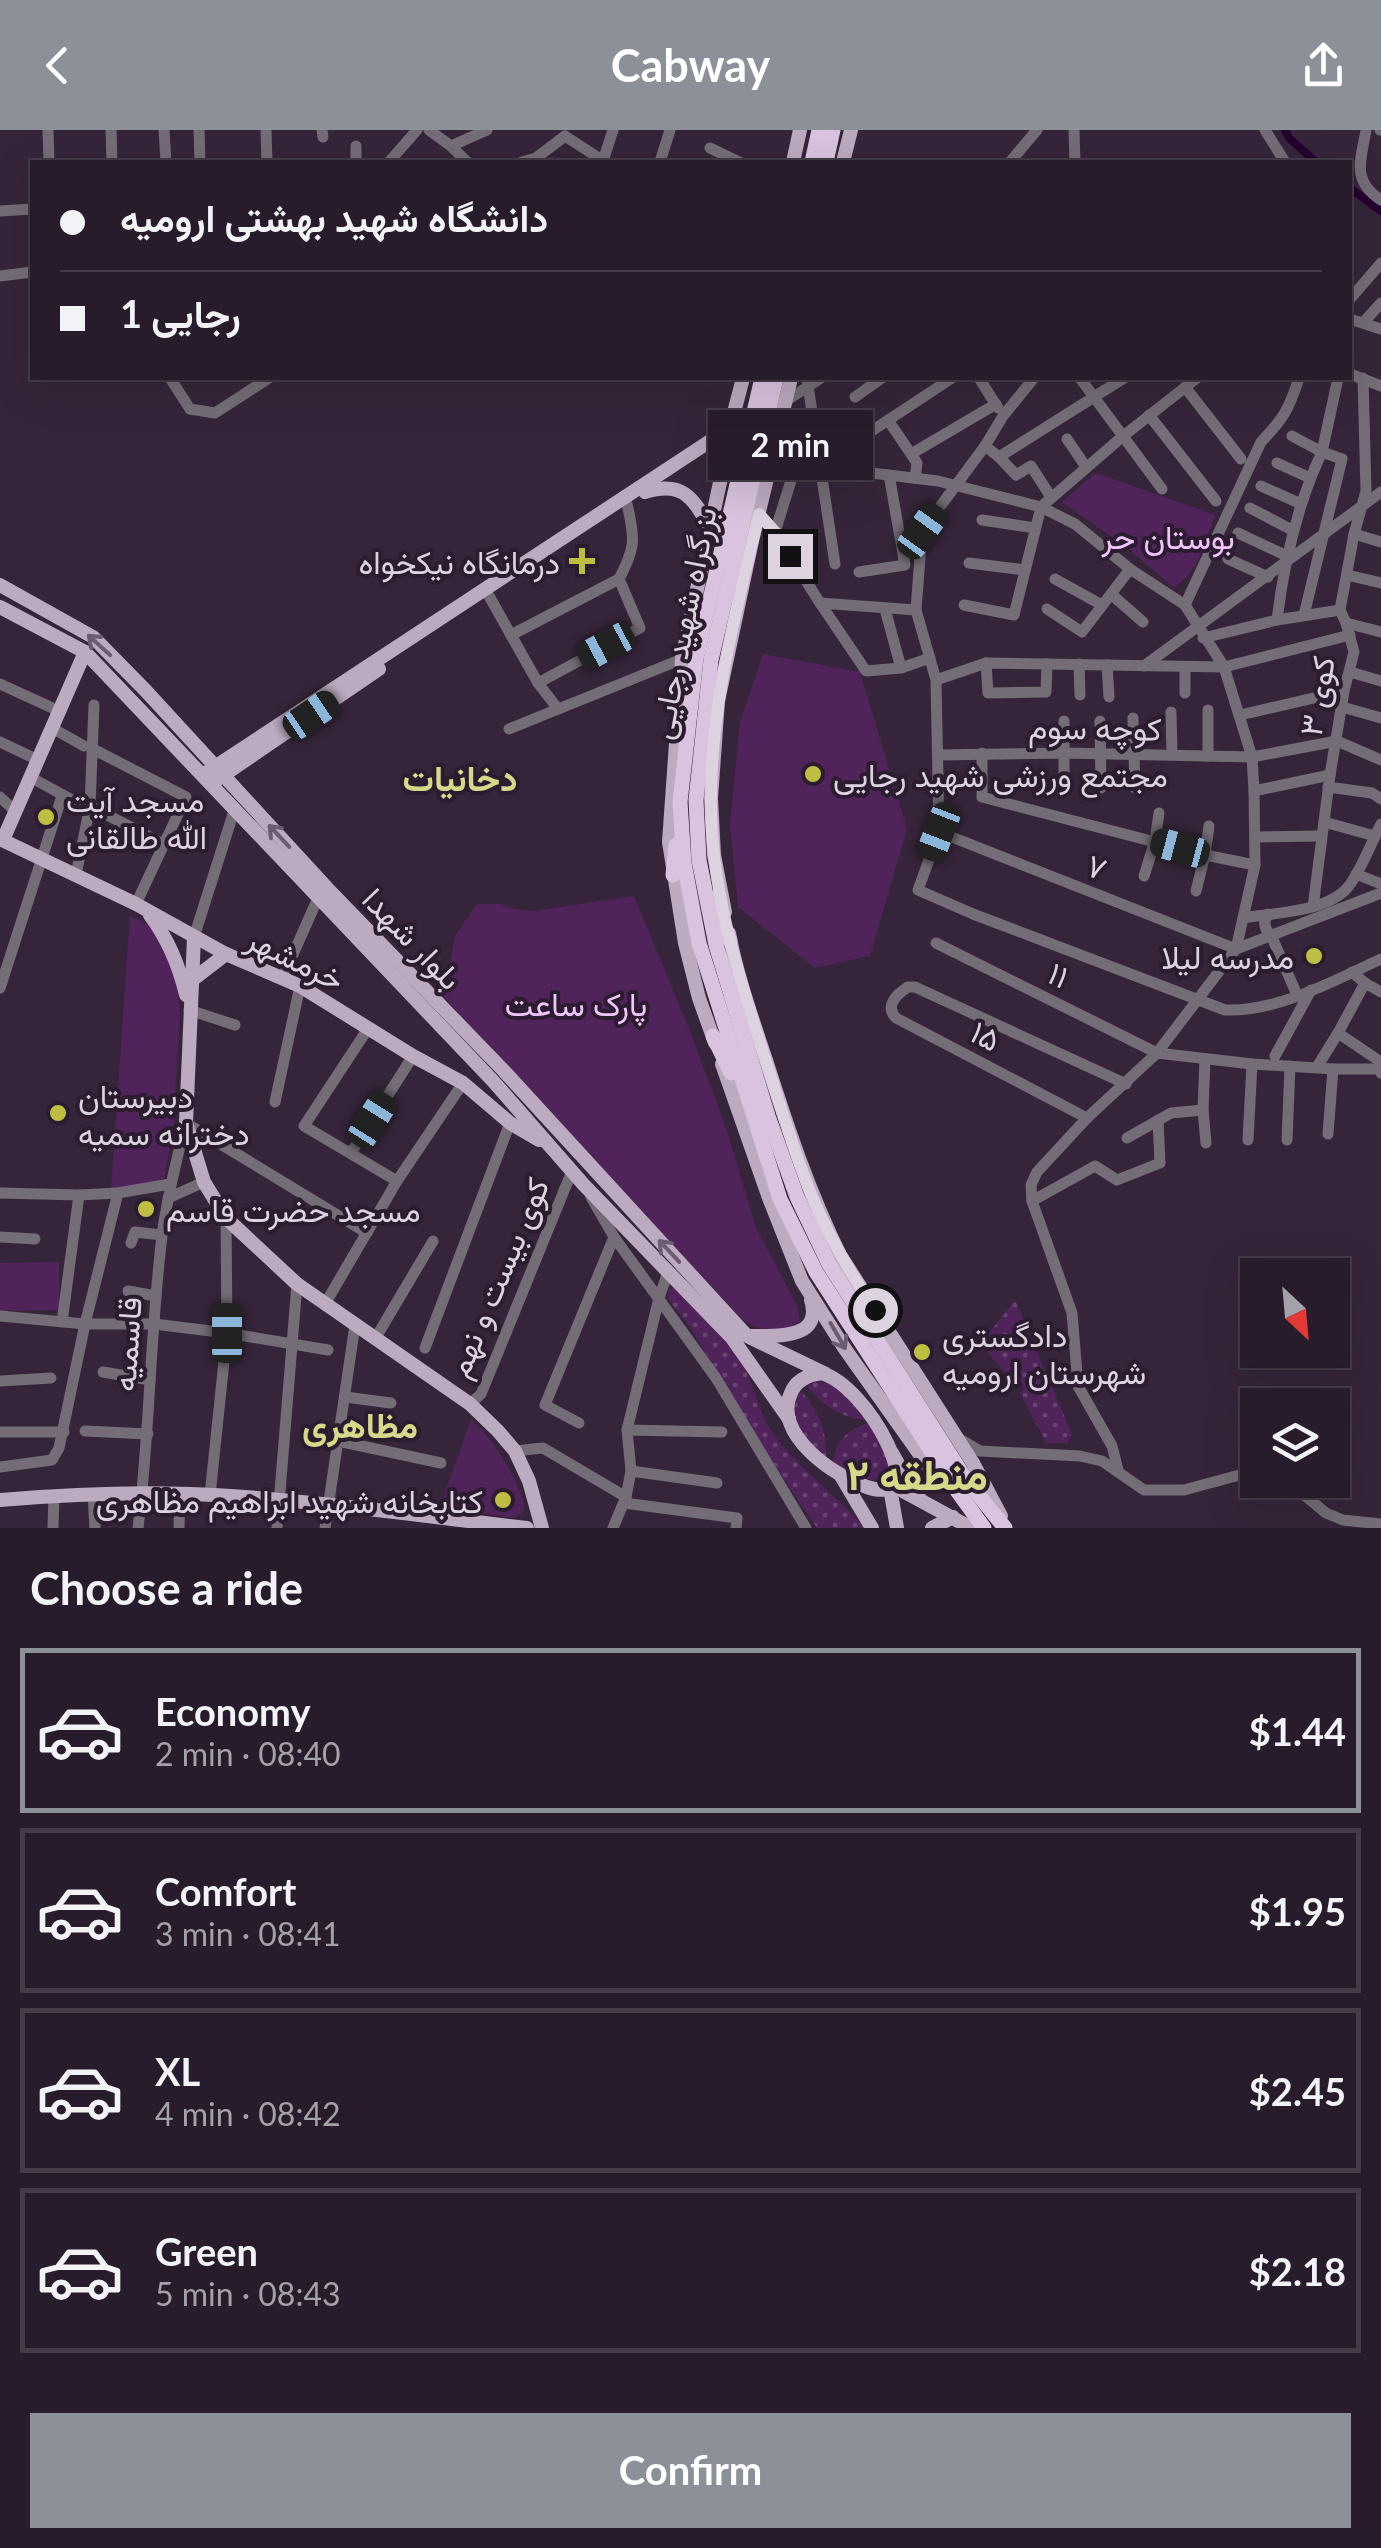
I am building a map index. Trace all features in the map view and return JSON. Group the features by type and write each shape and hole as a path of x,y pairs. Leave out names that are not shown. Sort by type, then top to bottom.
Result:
{"highway":[{"path":"812,160 819,130"},
{"path":"826,160 834,130"},
{"name":"بزرگراه شهید رجایی","path":"762,380 696,659 680,802 684,863 699,943 780,1199 816,1272 984,1528"},
{"name":"بزرگراه شهید رجایی","path":"775,380 696,659 700,860 716,945 797,1197 829,1264 965,1478 1006,1528"},
{"path":"673,875 680,802"},
{"path":"700,860 730,941"},
{"path":"713,1036 754,1120"}],"main road":[{"path":"792,160 800,130"},
{"path":"844,160 851,130"},
{"path":"743,380 712,529 669,842 685,943 699,998 769,1198 815,1314 813,1321 791,1334 748,1336"},
{"path":"212,775 798,386"},
{"path":"798,386 770,469 718,701 711,798 714,855 730,941 816,1207 840,1255 957,1438 976,1457 1006,1528"},
{"path":"212,775 489,596 730,432"},
{"path":"645,492 673,488 687,494 698,504 712,529"},
{"path":"712,529 719,521 734,520 747,527 752,541"},
{"name":"بلوار شهدا","path":"0,585 93,637 146,691 212,775 234,811 498,1076 572,1172 732,1338 811,1453 841,1476"},
{"name":"بلوار شهدا","path":"0,606 85,652 326,888 498,1076 748,1336 835,1378 858,1396 911,1486 921,1489 931,1484 928,1466 802,1281"},
{"path":"1,842 85,652"},
{"path":"134,704 146,691"},
{"name":"خرمشهر","path":"1,842 42,858 226,954 300,986 464,1084 510,1123 554,1149"},
{"path":"141,907 174,954 189,1010"},
{"path":"194,936 186,1123 204,1182 226,1218 297,1284 470,1404 515,1451 537,1504 542,1528"},
{"path":"191,980 226,954"},
{"path":"464,1084 498,1076"},
{"path":"790,1419 788,1403 794,1388 806,1377 826,1374"},
{"path":"892,1453 896,1528"},
{"path":"841,1476 872,1489 892,1487 970,1528"},
{"path":"841,1476 872,1528"},
{"path":"0,1500 94,1494 210,1494 328,1506 425,1522 528,1528"},
{"path":"932,1528 953,1517"}],"street":[{"path":"48,130 49,160"},
{"path":"111,130 112,160"},
{"path":"164,130 166,160"},
{"path":"199,130 200,160"},
{"path":"266,130 267,160"},
{"path":"390,160 417,130"},
{"path":"430,130 465,160"},
{"path":"451,146 487,130"},
{"path":"605,160 613,130"},
{"path":"661,160 670,130"},
{"path":"1012,160 1037,130"},
{"path":"1074,130 1075,160"},
{"path":"1265,130 1283,160"},
{"path":"1366,130 1359,172 1368,192 1381,200"},
{"path":"529,160 564,133 601,160"},
{"path":"356,146 356,160"},
{"path":"710,148 735,160"},
{"path":"0,211 30,209"},
{"path":"1352,297 1381,263"},
{"path":"0,276 30,272"},
{"path":"1357,321 1381,303"},
{"path":"1357,321 1381,329"},
{"path":"1356,376 1381,386"},
{"path":"1171,637 1206,638 1277,620 1340,610 1366,491 1366,439 1356,376"},
{"path":"173,380 190,409 215,412 266,380"},
{"path":"855,397 876,380"},
{"path":"861,438 949,380"},
{"path":"980,380 1003,416"},
{"path":"1032,380 922,531 916,610 936,680 939,832 918,889 1224,1010 1247,1011 1297,995 1381,958"},
{"path":"1081,380 1162,488"},
{"path":"999,457 1121,380"},
{"path":"964,606 1014,615 1041,506 1194,380"},
{"path":"1185,606 1261,442 1290,408 1298,380"},
{"path":"1277,620 1287,556 1301,504 1322,452 1338,380"},
{"path":"798,386 822,473 834,564"},
{"path":"1185,387 1242,459"},
{"path":"911,454 996,404"},
{"path":"1149,415 1216,501"},
{"path":"888,420 917,462 914,478"},
{"path":"1292,436 1342,459 1304,615"},
{"path":"1366,439 1381,444"},
{"path":"1067,440 1086,467"},
{"path":"985,446 1016,475 1030,466 1051,497"},
{"path":"1277,464 1310,478"},
{"path":"770,469 856,471 914,478 1041,506 1075,524 1130,569 1185,606 1224,667 1252,757 1254,791 1255,865 1236,950 1158,1053 1087,1118 1037,1172 1031,1185 1032,1202 1072,1313 1078,1386 1112,1446 1118,1470"},
{"path":"775,532 794,471"},
{"path":"858,572 905,565 889,475"},
{"path":"1261,486 1301,504"},
{"path":"1366,491 1381,494"},
{"path":"1144,666 1381,494"},
{"path":"511,635 619,579 631,556 634,534 627,504"},
{"path":"1250,508 1294,531"},
{"path":"759,514 775,532 866,672 901,668 930,658"},
{"path":"982,520 1035,528"},
{"path":"1238,533 1287,556"},
{"path":"1354,534 1381,542"},
{"path":"1228,559 1281,582"},
{"path":"969,564 1025,570"},
{"path":"1047,609 1082,632 1130,569"},
{"path":"1347,575 1381,582"},
{"path":"538,683 640,628 619,579"},
{"path":"1055,579 1106,600 1143,622"},
{"path":"489,596 538,683 558,709"},
{"path":"820,602 916,610"},
{"path":"885,609 901,668"},
{"name":"کوی ۳","path":"1312,907 1329,781 1354,652 1340,610"},
{"path":"936,680 986,663 1224,667 1348,629 1381,632"},
{"path":"509,729 696,659"},
{"path":"986,663 988,694 1046,692 1047,664"},
{"path":"1079,664 1080,694"},
{"path":"1108,664 1109,697"},
{"path":"1185,667 1185,693"},
{"path":"1350,672 1381,681"},
{"path":"0,684 59,711"},
{"path":"1240,715 1344,691"},
{"path":"76,875 90,806 88,748 94,705"},
{"path":"1342,707 1381,718"},
{"path":"1208,710 1208,756"},
{"path":"1172,712 1172,755"},
{"path":"1132,718 1135,788"},
{"path":"1100,720 1100,788"},
{"path":"1064,721 1064,790"},
{"path":"52,728 186,797 163,844 141,907"},
{"path":"1337,741 1381,760"},
{"name":"کوچه سوم","path":"938,755 1100,753 1252,757 1337,741"},
{"path":"0,742 38,760"},
{"path":"982,754 982,797 1255,865"},
{"path":"30,777 76,802"},
{"path":"1254,791 1329,781 1381,799"},
{"path":"0,985 62,796"},
{"path":"0,797 16,811"},
{"path":"90,806 163,844"},
{"path":"194,936 234,811"},
{"path":"1144,876 1159,813"},
{"path":"1244,918 1312,907 1340,895 1356,874 1378,830 1324,822"},
{"path":"1196,891 1209,826"},
{"name":"۷","path":"939,832 1236,950"},
{"path":"1255,837 1321,836"},
{"path":"1236,950 1376,895 1375,882 1356,874"},
{"path":"282,979 318,898"},
{"path":"1268,914 1265,926 1297,995"},
{"name":"۱۱","path":"936,943 1158,1053 1252,1064 1381,1071"},
{"path":"1352,972 1381,992"},
{"path":"1317,1067 1365,983"},
{"path":"276,1102 300,986"},
{"name":"۱۵","path":"1087,1118 896,1018 890,1008 894,998 908,987 915,987 1126,1084"},
{"path":"1275,1056 1310,990"},
{"path":"189,1010 236,1025"},
{"path":"369,1027 304,1126 397,1181"},
{"path":"1338,1033 1378,1060 1381,1071"},
{"path":"351,1153 412,1056"},
{"path":"1205,1059 1206,1143"},
{"path":"1248,1140 1252,1064"},
{"path":"1287,1140 1290,1066"},
{"path":"1328,1134 1333,1069"},
{"path":"324,1304 397,1181 464,1084"},
{"path":"1127,1138 1170,1113 1203,1110"},
{"path":"1032,1202 1095,1166 1117,1180 1160,1163 1158,1120"},
{"path":"186,1123 367,1232"},
{"name":"قاسمیه","path":"138,1528 162,1235 186,1123"},
{"path":"425,1348 510,1123"},
{"name":"کوی بیست و نهم","path":"470,1404 481,1394 572,1172"},
{"path":"0,1193 169,1191 204,1182"},
{"path":"584,1185 614,1237 716,1378 806,1528"},
{"path":"0,1467 52,1460 59,1448 118,1193"},
{"path":"62,1322 78,1195"},
{"path":"210,1494 227,1333 226,1218"},
{"path":"131,1243 135,1232 162,1235"},
{"path":"0,1237 35,1240"},
{"path":"579,1424 546,1406 614,1237"},
{"path":"375,1339 433,1241"},
{"path":"613,1528 625,1500 631,1471 627,1430 668,1272"},
{"path":"278,1528 297,1284"},
{"path":"128,1291 156,1296"},
{"path":"0,1316 85,1324 154,1324 328,1350"},
{"path":"325,1528 355,1325"},
{"path":"103,1372 150,1380"},
{"path":"0,1381 52,1378"},
{"path":"345,1397 391,1403"},
{"path":"85,1430 148,1434"},
{"path":"627,1430 722,1432"},
{"path":"0,1432 64,1432"},
{"path":"338,1441 441,1463"},
{"path":"515,1451 543,1448 625,1500 736,1518 736,1528"},
{"path":"976,1457 1080,1456 1102,1460 1144,1490 1167,1492 1240,1474"},
{"path":"631,1471 717,1483"},
{"path":"94,1494 95,1528"},
{"path":"179,1528 180,1495"},
{"path":"54,1496 54,1528"},
{"path":"1308,1498 1326,1513 1343,1520 1381,1524"},
{"path":"528,1528 537,1504"}],"green space":[{"name":"بوستان حر","path":"1096,473 1215,515 1200,556 1182,582 1173,587 1129,549 1062,502"},
{"name":"مجتمع ورزشی شهید رجایی","path":"763,654 860,672 907,829 870,956 815,968 738,907 730,825 740,722"},
{"name":"پارک ساعت","path":"634,896 726,1128 756,1228 797,1306 800,1321 785,1329 765,1330 743,1320 444,997 455,936 477,904 534,911"},
{"path":"130,916 151,926 176,978 180,1011 173,1130 164,1179 111,1190"},
{"path":"59,1262 59,1310 0,1311 0,1263"},
{"path":"677,1286 738,1356 768,1425 783,1446 864,1528 817,1528 669,1300 668,1290"},
{"path":"1015,1300 1072,1434 1067,1443 1046,1443 1020,1393 1024,1389 1020,1377 1009,1377 981,1344"},
{"path":"816,1381 837,1385 866,1420 848,1417 826,1405 807,1386"},
{"path":"801,1391 821,1422 826,1458 804,1436 795,1420 794,1410"},
{"path":"471,1419 497,1449 525,1504 522,1513 513,1518 440,1507"},
{"path":"869,1423 890,1467 884,1477 873,1480 854,1476 833,1462 844,1436"}],"waterway":[{"path":"1285,130 1314,160"},
{"path":"1352,189 1381,211"}],"place":[{"name":"درمانگاه نیکخواه","path":"582,561"},
{"name":"مجتمع ورزشی شهید رجایی","path":"813,774"},
{"name":"مسجد آیت الله طالقانی","path":"46,817"},
{"name":"مدرسه لیلا","path":"1314,956"},
{"name":"دبیرستان دخترانه سمیه","path":"58,1113"},
{"name":"مسجد حضرت قاسم","path":"146,1209"},
{"name":"دادگستری شهرستان ارومیه","path":"922,1352"},
{"name":"کتابخانه شهید ابراهیم مظاهری","path":"503,1500"}],"district":[{"name":"دخانیات","path":"460,777"},
{"name":"مظاهری","path":"360,1424"},
{"name":"منطقه ۲","path":"917,1474"}],"route":[{"path":"790,556 759,514 718,701 711,798 714,855 743,990 811,1194 840,1255 875,1310"}]}
